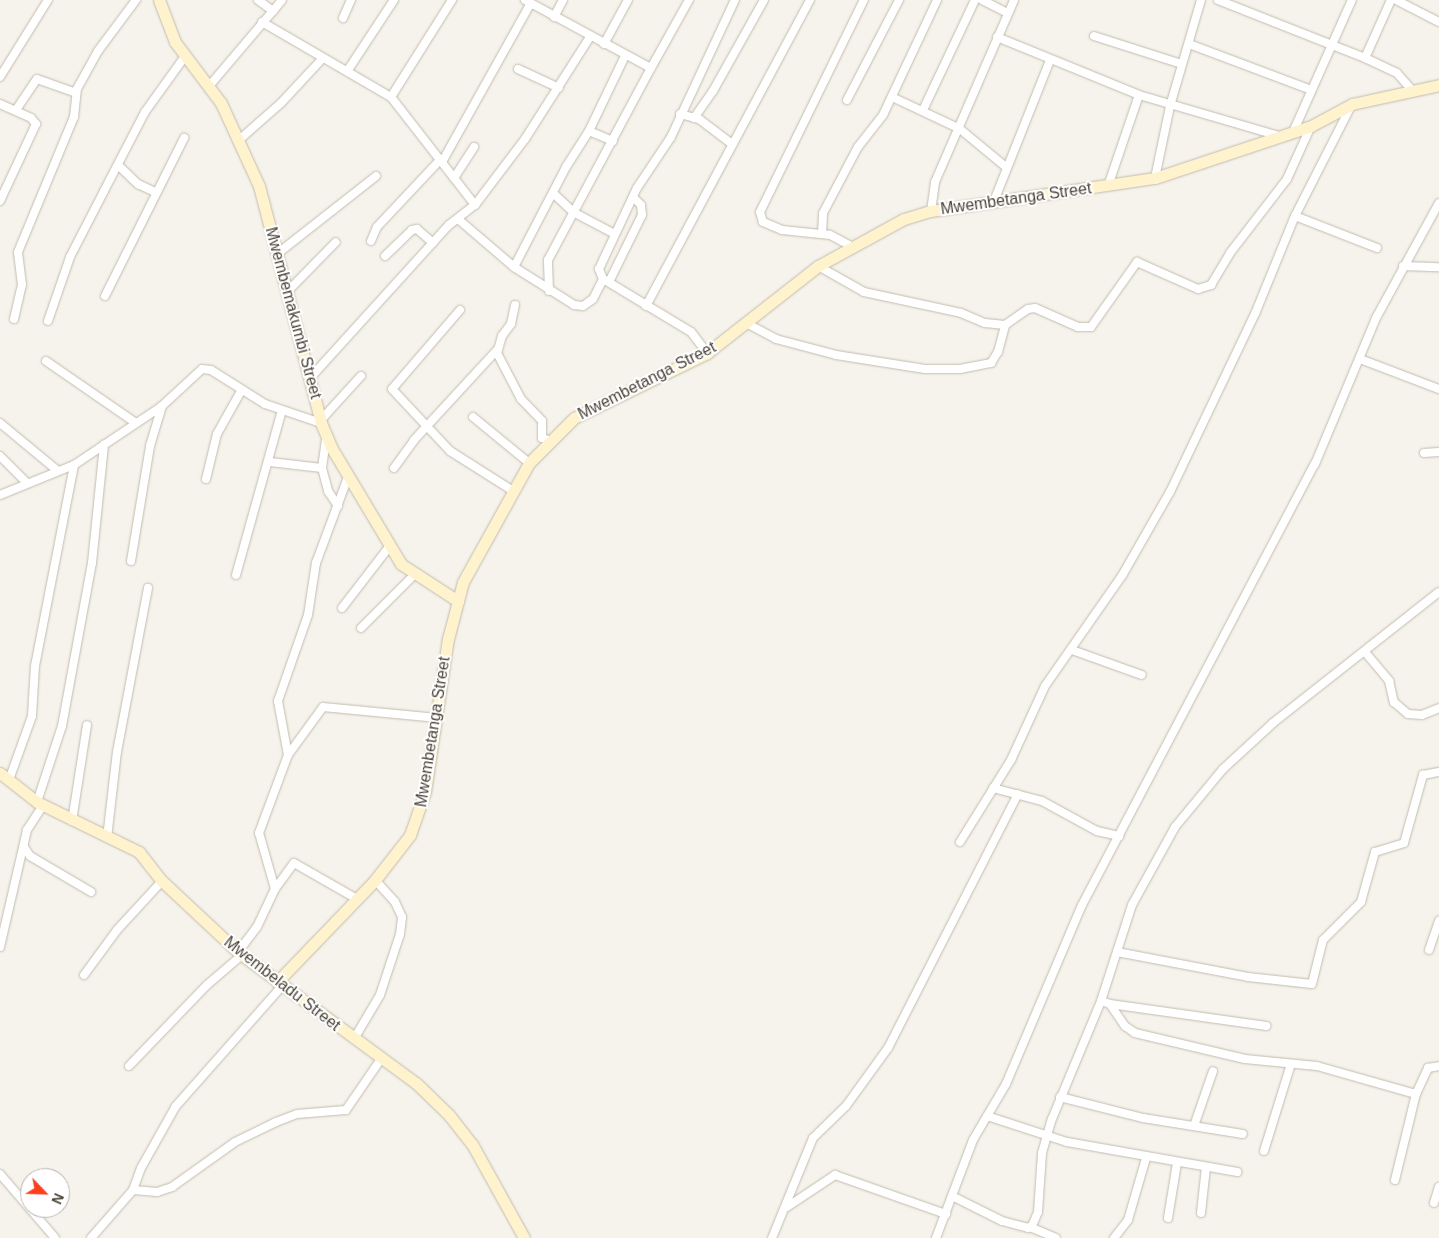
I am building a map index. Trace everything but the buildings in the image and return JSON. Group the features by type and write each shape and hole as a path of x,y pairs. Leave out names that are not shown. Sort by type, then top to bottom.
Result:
{"street":[{"path":"0,78 48,0"},
{"name":"Mwembemakumbi Street","path":"159,0 169,31 210,85 239,140 258,186 310,377 320,422 326,438 389,547 414,575 458,601"},
{"path":"258,0 273,11"},
{"path":"210,85 282,0"},
{"path":"343,18 351,0"},
{"path":"348,70 394,0"},
{"path":"391,97 452,0"},
{"path":"554,17 563,0"},
{"path":"604,44 628,0"},
{"path":"550,290 548,260 689,0"},
{"path":"707,353 691,332 606,281 600,266 613,233 633,197 662,154 735,0"},
{"path":"694,118 714,91 764,0"},
{"path":"646,306 810,0"},
{"path":"851,246 822,234 782,230 763,222 760,212 864,0"},
{"path":"847,100 899,0"},
{"path":"822,234 826,206 892,97 937,0"},
{"path":"923,110 975,0"},
{"path":"982,0 1008,13"},
{"path":"931,211 936,182 1014,0"},
{"path":"1155,178 1170,106 1201,0"},
{"path":"1218,0 1333,47 1365,58 1397,74 1412,90"},
{"path":"1294,130 1309,89 1333,47 1351,0"},
{"path":"1365,58 1391,0"},
{"path":"1396,0 1439,22"},
{"path":"14,319 22,285 18,252 74,117 76,93 98,51 132,1"},
{"path":"371,241 377,227 441,161 528,2 625,56 651,68"},
{"path":"262,22 322,59 348,70 391,97 475,205"},
{"path":"1094,36 1182,64"},
{"path":"310,377 433,243 475,205 559,88 590,37"},
{"path":"997,37 1050,60 1170,106 1279,136"},
{"path":"1189,44 1309,89"},
{"path":"48,321 70,258 118,165 157,93 186,55"},
{"path":"514,267 554,194 566,167 589,131 625,56"},
{"path":"239,140 282,103 322,59"},
{"path":"994,201 1050,60"},
{"path":"518,69 559,88"},
{"path":"16,110 36,78 76,93"},
{"name":"Mwembetanga Street","path":"279,984 375,880 410,834 420,811 458,601 481,543 529,463 548,440 574,418 707,353 748,324 818,266 851,246 904,219 931,211 1155,178 1231,155 1294,130 1311,126 1352,104 1439,84"},
{"path":"1108,186 1139,95"},
{"path":"892,97 960,129 1006,167"},
{"path":"0,104 16,110 36,124 0,201"},
{"path":"960,842 994,788 1045,686 1072,650 1123,574 1170,492 1255,314 1295,216 1352,104"},
{"path":"680,114 694,118 732,144"},
{"path":"818,266 864,292 1005,325 1035,308 1078,327 1091,327 1137,262 1198,289 1211,285 1230,253 1287,179 1311,126"},
{"path":"589,131 612,141"},
{"path":"105,296 155,192 184,138"},
{"path":"454,178 474,147"},
{"path":"118,165 138,184 155,192"},
{"path":"277,254 376,176"},
{"path":"554,194 574,212 613,233"},
{"path":"458,219 514,267 578,307 596,296 642,215 640,205 633,197"},
{"path":"936,1238 954,1197 973,1140 1006,1084 1082,905 1315,464 1360,359 1403,266 1439,203"},
{"path":"1295,216 1376,248"},
{"path":"385,256 412,230 417,229 433,243"},
{"path":"286,294 336,242"},
{"path":"1403,266 1439,268"},
{"path":"394,468 427,427 497,350 511,324 515,305"},
{"path":"460,310 392,389 450,451 513,490"},
{"path":"748,324 776,339 836,355 925,369 960,369 990,363 998,352 1005,325"},
{"path":"497,350 521,399 542,421 542,438 548,440"},
{"path":"1360,359 1439,389"},
{"path":"46,361 136,423"},
{"path":"0,495 26,482 74,465 162,406 197,372 207,368 241,390 282,410 320,422 361,376"},
{"path":"206,480 217,434 241,390"},
{"path":"131,561 150,446 162,406"},
{"path":"236,575 270,462 282,410"},
{"path":"473,417 529,463"},
{"path":"0,424 58,471"},
{"path":"326,438 322,468 328,491 338,506"},
{"path":"0,947 27,830 40,804 62,726 92,563 104,445"},
{"path":"1424,453 1439,452"},
{"path":"0,456 26,482"},
{"path":"270,462 322,468"},
{"path":"2,774 32,716 34,666 74,465"},
{"path":"288,755 278,701 308,614 316,562 348,476"},
{"path":"342,608 389,547"},
{"path":"361,628 414,575"},
{"path":"108,838 117,752 148,588"},
{"path":"1030,1227 1038,1212 1046,1137 1060,1097 1101,1001 1143,880 1188,808 1273,723 1439,592"},
{"path":"1072,650 1142,676"},
{"path":"1365,652 1389,681 1394,702 1408,714 1422,715 1439,708"},
{"path":"275,889 260,833 288,755 324,707 437,718"},
{"path":"72,821 87,725"},
{"path":"1117,952 1248,977 1312,984 1323,940 1361,902 1376,852 1396,848 1404,842 1423,774 1439,772"},
{"name":"Mwembeladu Street","path":"2,774 40,804 139,852 162,881 240,953 279,984 416,1083 449,1115 490,1171 524,1238"},
{"path":"994,788 1018,794 1060,809 1097,831 1119,836"},
{"path":"772,1238 787,1207 813,1138 846,1106 888,1048 1018,794"},
{"path":"24,847 30,856 91,892"},
{"path":"129,1066 240,953 263,917 275,889 294,863 357,899"},
{"path":"354,1039 380,995 400,934 402,917 395,902 375,880"},
{"path":"84,975 117,930 162,881"},
{"path":"1429,950 1439,921"},
{"path":"91,1238 134,1190 141,1168 176,1106 279,984"},
{"path":"1101,1001 1110,1004 1266,1026"},
{"path":"1110,1004 1124,1026 1135,1033 1210,1052 1317,1066 1416,1094"},
{"path":"134,1190 157,1192 172,1187 235,1142 283,1119 318,1111 346,1110 381,1059"},
{"path":"1264,1151 1291,1064"},
{"path":"1395,1180 1416,1094 1428,1068 1439,1066"},
{"path":"1194,1126 1213,1071"},
{"path":"1060,1097 1194,1126 1242,1134"},
{"path":"987,1116 1046,1137 1146,1158 1237,1172"},
{"path":"1114,1238 1128,1220 1146,1158"},
{"path":"1168,1218 1177,1163"},
{"path":"1201,1213 1206,1167"},
{"path":"0,1174 55,1238"},
{"path":"787,1207 835,1175 946,1214"},
{"path":"1434,1203 1439,1188"},
{"path":"954,1197 1002,1221 1030,1227 1054,1238"}]}
